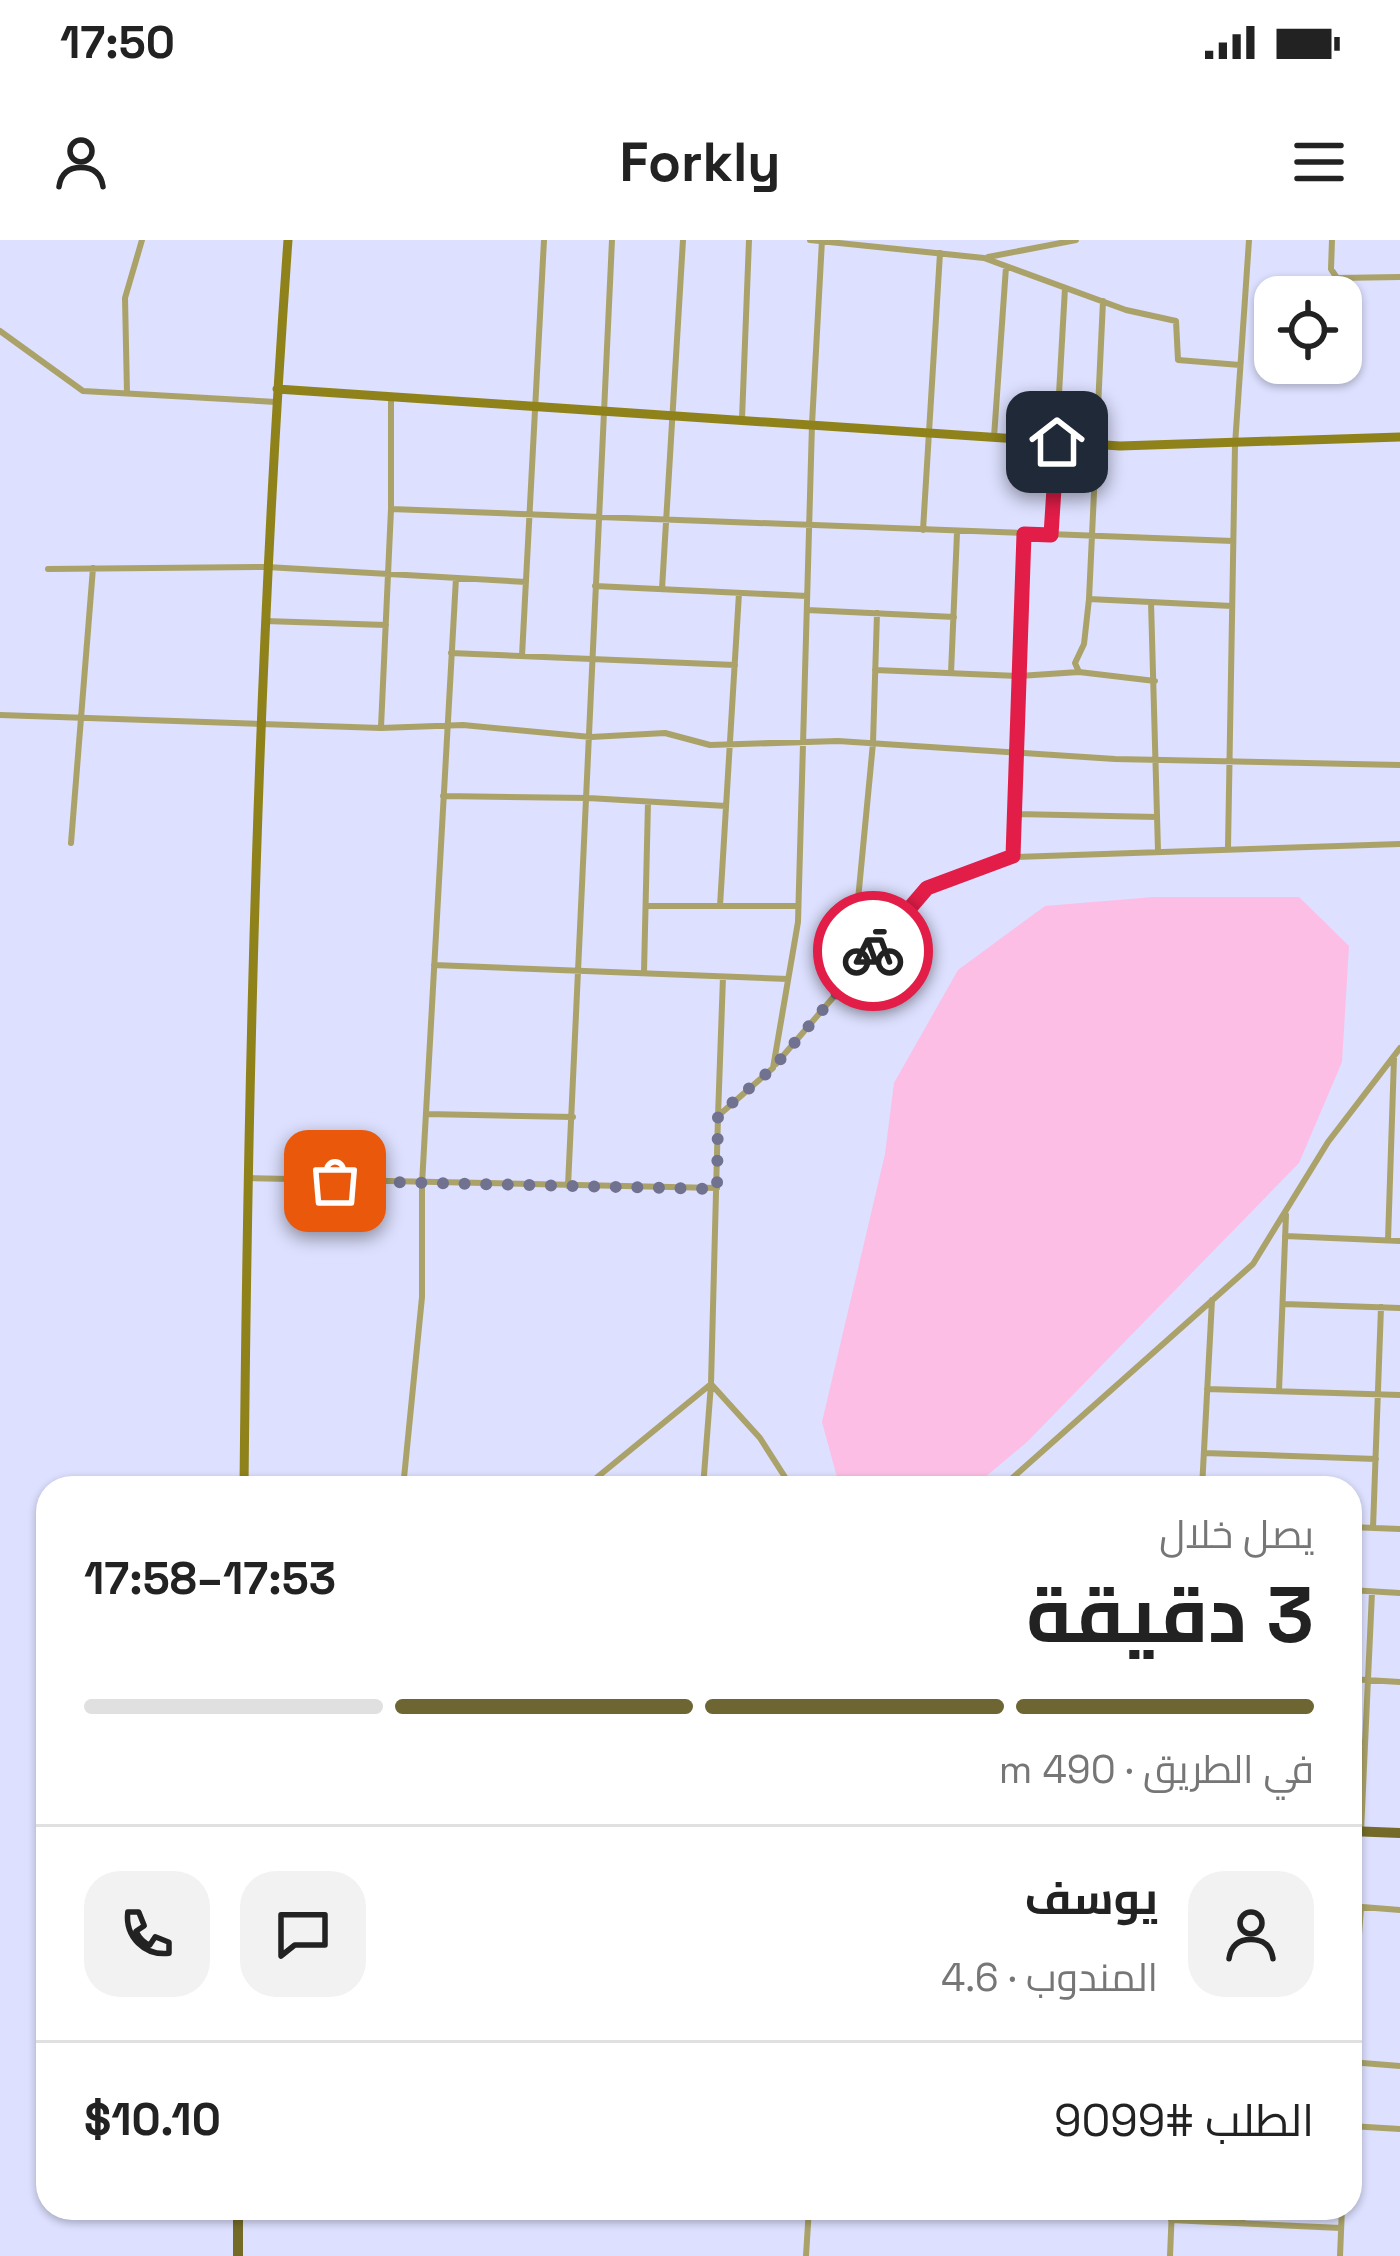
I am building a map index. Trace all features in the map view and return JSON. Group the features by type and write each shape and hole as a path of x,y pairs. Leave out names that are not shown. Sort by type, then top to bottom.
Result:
{"main road":[{"path":"244,1476 247,1178 267,568 288,240"},
{"path":"277,389 1096,444 1235,445 1400,437"},
{"path":"1362,1831 1400,1833"},
{"path":"238,2220 238,2256"}],"street":[{"path":"127,394 125,298 142,240"},
{"path":"522,656 544,240"},
{"path":"568,1186 612,240"},
{"path":"662,590 683,240"},
{"path":"742,419 749,240"},
{"path":"810,240 984,258 1103,301 1176,321 1178,360 1240,365"},
{"path":"773,1068 798,906 822,240"},
{"path":"984,258 1076,240"},
{"path":"1228,848 1235,445 1249,240"},
{"path":"1332,240 1331,269 1337,278 1400,277"},
{"path":"922,530 940,253"},
{"path":"994,437 1006,266"},
{"path":"1051,535 1065,288"},
{"path":"1079,673 1076,663 1084,644 1089,599 1103,301"},
{"path":"0,331 83,391 276,402"},
{"path":"381,728 391,395"},
{"path":"391,509 1233,541"},
{"path":"951,673 957,531"},
{"path":"1013,856 1024,534"},
{"path":"71,843 93,568"},
{"path":"48,569 267,568 526,582"},
{"path":"405,1476 422,1297 422,1184 456,578"},
{"path":"595,586 807,596"},
{"path":"720,906 739,593"},
{"path":"1089,599 1232,606"},
{"path":"1151,602 1158,850"},
{"path":"807,610 954,617"},
{"path":"851,977 873,743 877,613"},
{"path":"266,621 386,625"},
{"path":"450,653 735,665"},
{"path":"874,670 1019,676 1079,673 1155,681"},
{"path":"0,716 381,728 446,725 591,737 665,733 710,745 873,743 1157,760 1400,765"},
{"path":"442,796 726,806"},
{"path":"644,974 648,802"},
{"path":"1014,814 1157,818"},
{"path":"718,1115 773,1068 927,888 1013,856 1400,844"},
{"path":"646,906 798,906"},
{"path":"434,965 788,980"},
{"path":"704,1476 723,977"},
{"path":"1013,1476 1253,1264 1328,1142 1397,1051"},
{"path":"1388,1240 1397,1051"},
{"path":"426,1114 573,1117"},
{"path":"247,1178 717,1189"},
{"path":"1279,1391 1286,1210"},
{"path":"1285,1236 1400,1241"},
{"path":"1203,1476 1212,1297"},
{"path":"1282,1304 1400,1308"},
{"path":"1373,1528 1381,1307"},
{"path":"599,1476 711,1384"},
{"path":"711,1384 760,1438 784,1476"},
{"path":"1207,1389 1400,1396"},
{"path":"1204,1453 1376,1459"},
{"path":"1362,1528 1400,1529"},
{"path":"1362,1592 1400,1593"},
{"path":"1362,1779 1372,1592"},
{"path":"1362,1680 1400,1682"},
{"path":"1362,1907 1400,1910"},
{"path":"1362,2063 1400,2066"},
{"path":"1362,2127 1400,2129"},
{"path":"806,2256 808,2220"},
{"path":"1170,2256 1171,2220 1341,2228"},
{"path":"1340,2256 1341,2220"}],"shaded area":[{"path":"1154,897 1299,897 1349,946 1342,1062 1299,1163 1027,1442 986,1476 837,1476 822,1422 885,1154 894,1083 958,970 1045,906"}],"way so far":[{"path":"335,1181 717,1189 718,1115 773,1068 873,951"}],"route":[{"path":"873,951 927,888 1013,856 1024,534 1051,535 1057,442"}]}
